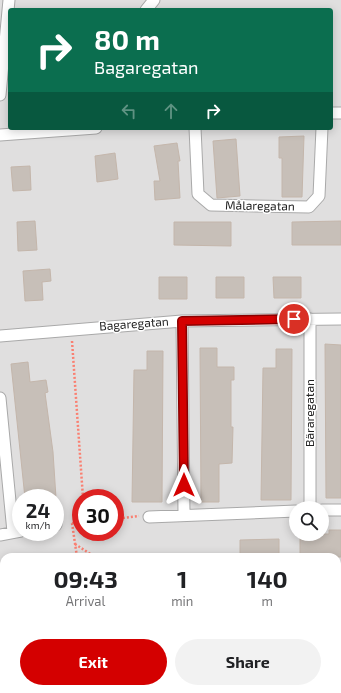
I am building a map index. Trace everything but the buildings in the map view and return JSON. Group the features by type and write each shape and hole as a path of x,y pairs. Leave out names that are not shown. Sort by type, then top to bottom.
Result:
{"street":[{"path":"148,8 154,0"},
{"path":"0,95 8,11"},
{"path":"0,135 50,130"},
{"name":"Målaregatan","path":"195,130 198,194 212,205 309,207 319,196 322,130"},
{"name":"Bäraregatan","path":"310,319 310,501"},
{"name":"Bagaregatan","path":"0,336 182,321 341,319"},
{"path":"182,321 184,514"},
{"path":"0,398 12,493"},
{"path":"329,510 341,510"},
{"path":"149,517 184,514 289,511"},
{"path":"0,535 12,533"}],"path":[{"path":"71,329 82,489"},
{"path":"124,518 143,516 149,517"},
{"path":"75,541 76,553"},
{"path":"75,544 88,553"}],"shaded area":[{"path":"0,0 341,0 341,553 0,553"}],"route":[{"path":"184,485 182,321 294,319"}]}
